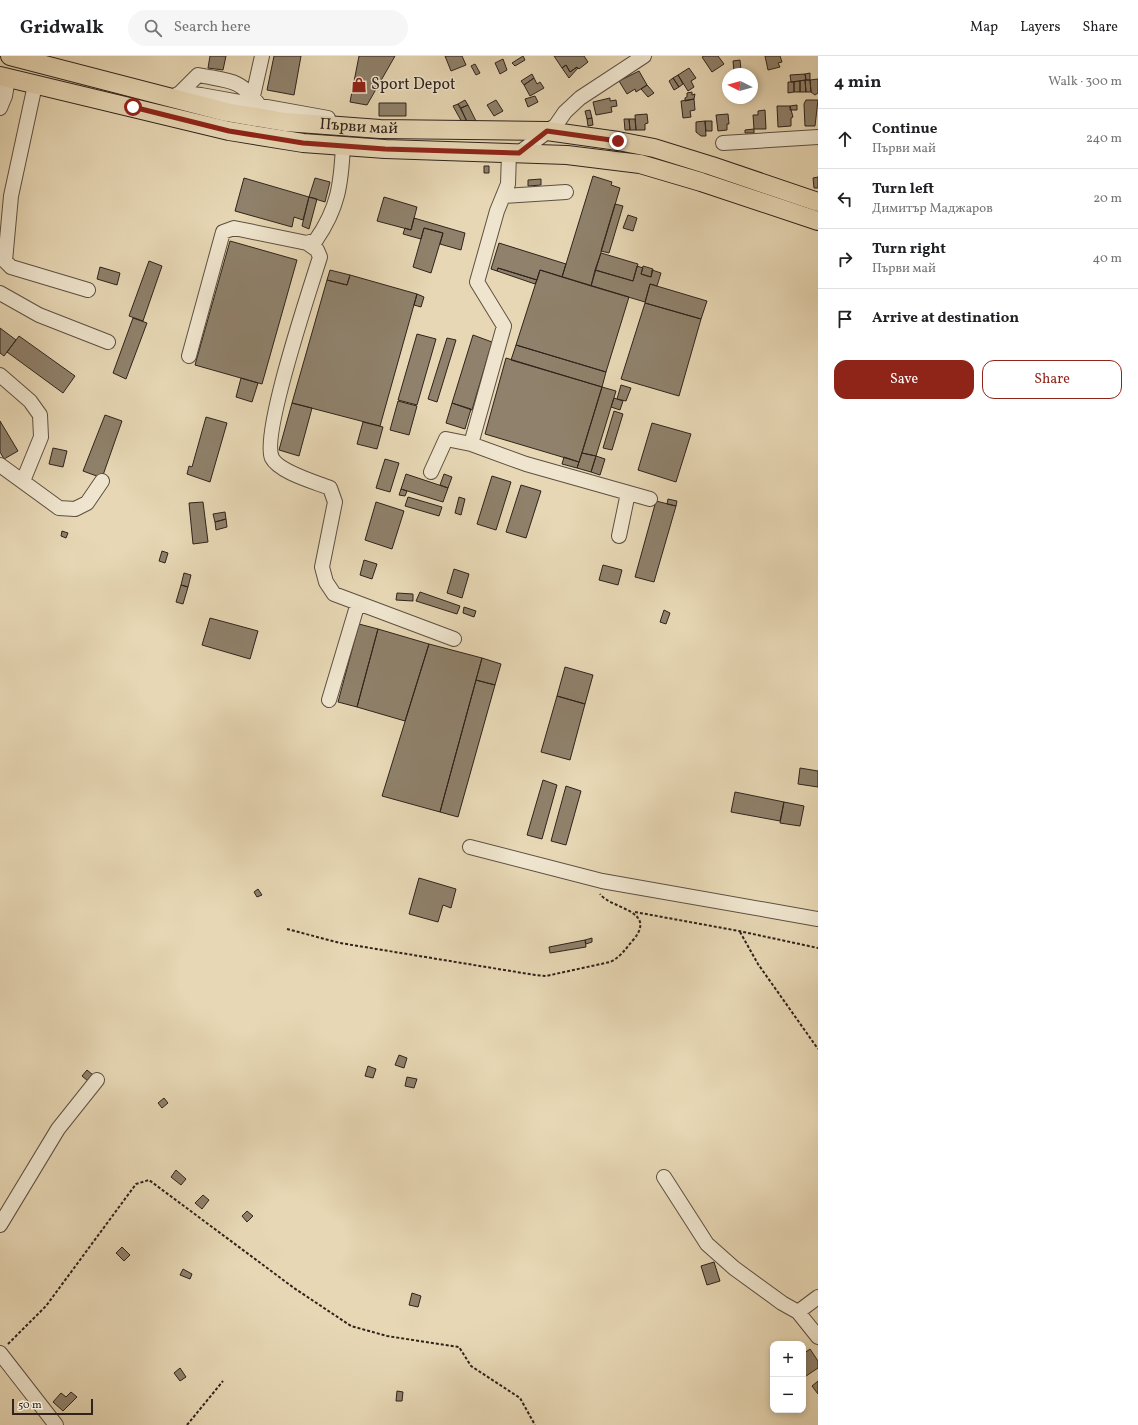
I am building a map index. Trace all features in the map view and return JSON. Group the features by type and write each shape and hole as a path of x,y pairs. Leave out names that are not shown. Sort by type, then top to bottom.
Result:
{"main road":[{"name":"Първи май","path":"10,56 174,95 226,112 285,122 353,128 547,131 618,141 654,148 818,202"},
{"name":"Първи май","path":"4,77 229,131 303,143 603,158 640,164 701,182 818,221"}],"street":[{"path":"256,101 262,56"},
{"path":"471,444 504,326 476,282 508,184 514,153 556,125 565,112 580,98 644,56"},
{"path":"174,95 198,76 237,82 256,101"},
{"path":"0,108 5,96 4,77"},
{"path":"35,85 11,196 5,260 11,267 88,290"},
{"path":"174,95 256,101 324,117 353,128"},
{"path":"723,143 818,138"},
{"path":"307,243 316,240 334,208 342,175 343,146"},
{"path":"503,196 566,192"},
{"path":"189,356 223,232 234,228 307,243 317,250 320,257 278,400 269,446 272,458 278,466 330,488 335,502 322,567 326,582 334,594 454,639"},
{"path":"0,293 39,315 108,342"},
{"path":"0,375 30,401 40,415 42,438 23,481"},
{"path":"431,472 446,439 471,444 526,464 650,499"},
{"path":"0,465 59,508 75,509 88,503 102,481"},
{"path":"619,536 628,493"},
{"path":"329,700 358,603"},
{"path":"470,847 602,881 818,919"},
{"path":"0,1225 58,1129 96,1080"},
{"path":"664,1176 707,1244 734,1268 798,1312 818,1337"},
{"path":"798,1312 818,1297"},
{"path":"3,1349 56,1425"}],"path":[{"path":"602,881 600,894 605,900 634,912 739,931 818,948"},
{"path":"287,929 340,943 546,976 610,962 619,958 637,935 640,928 640,920 634,912"},
{"path":"739,931 758,964 818,1049"},
{"path":"3,1349 46,1306 136,1184 149,1180 294,1288 351,1326 387,1336 459,1347 471,1366 520,1398 535,1425"},
{"path":"187,1425 224,1381"}],"building":[{"path":"210,56 226,56 223,70 208,68"},
{"path":"274,56 301,56 294,95 267,90"},
{"path":"359,56 395,56 367,105 350,102"},
{"path":"445,56 462,56 466,65 451,71"},
{"path":"523,56 525,60 515,66 512,63"},
{"path":"554,56 584,56 588,62 579,69 577,67 570,72 566,65 562,68"},
{"path":"718,56 724,64 712,72 702,57"},
{"path":"765,56 780,56 782,62 778,63 780,67 768,70"},
{"path":"503,59 507,70 500,74 495,63"},
{"path":"740,60 741,68 734,68 733,61"},
{"path":"475,64 480,73 476,75 471,66"},
{"path":"566,65 570,72 577,67 578,68 569,78 562,68"},
{"path":"689,68 696,78 691,81 694,87 688,91 678,75"},
{"path":"639,71 647,85 636,92 635,89 627,94 619,81"},
{"path":"810,73 810,80 806,80 805,74"},
{"path":"532,74 534,78 524,85 521,81"},
{"path":"805,74 806,80 791,82 790,75"},
{"path":"678,75 683,84 679,87 673,78"},
{"path":"534,78 537,84 540,82 544,88 530,96 524,85"},
{"path":"673,78 679,87 674,90 669,81"},
{"path":"818,79 818,93 815,95 811,92 810,80"},
{"path":"805,80 810,80 811,92 806,92"},
{"path":"805,80 806,92 800,92 800,81"},
{"path":"800,81 800,92 794,92 794,82"},
{"path":"788,82 794,82 794,92 788,93"},
{"path":"647,85 654,93 648,97 641,89"},
{"path":"692,92 692,95 695,94 694,99 685,101 687,93"},
{"path":"535,96 538,102 528,107 525,99"},
{"path":"610,98 610,101 616,100 617,106 611,107 612,112 596,115 593,102"},
{"path":"694,99 695,110 690,111 691,117 683,118 681,101"},
{"path":"465,100 468,105 461,108 458,104"},
{"path":"496,100 503,111 494,116 487,105"},
{"path":"806,100 818,100 815,126 805,126 804,104"},
{"path":"379,103 406,103 406,116 379,116"},
{"path":"458,104 468,125 464,126 453,106"},
{"path":"468,105 476,121 468,125 461,108"},
{"path":"797,105 797,110 790,110 790,106"},
{"path":"777,106 790,106 793,117 791,118 791,126 778,127"},
{"path":"590,110 592,118 587,119 585,111"},
{"path":"765,110 766,129 754,129 753,115 758,115 758,111"},
{"path":"647,114 648,123 645,124 645,130 636,130 635,115"},
{"path":"728,114 729,124 727,124 727,130 718,131 716,115"},
{"path":"592,118 593,125 588,126 587,119"},
{"path":"624,119 629,119 630,130 625,130"},
{"path":"629,119 635,119 636,130 630,130"},
{"path":"705,121 706,136 701,136 696,132 696,122"},
{"path":"705,121 712,121 712,131 706,131"},
{"path":"754,129 754,133 745,133 745,130"},
{"path":"484,166 489,166 489,173 484,173"},
{"path":"593,176 612,182 611,185 620,188 591,286 562,277"},
{"path":"818,177 818,188 814,188 813,178"},
{"path":"244,178 309,197 303,220 294,217 292,227 235,211"},
{"path":"315,178 330,182 325,202 309,197"},
{"path":"541,179 541,185 528,186 528,180"},
{"path":"309,197 317,199 309,229 302,226"},
{"path":"384,197 417,207 411,230 377,221"},
{"path":"615,204 623,206 609,253 601,251"},
{"path":"628,215 637,218 633,231 623,228"},
{"path":"414,218 465,233 461,250 440,244 443,233 424,228 421,239 403,234 405,228 411,230"},
{"path":"424,228 443,233 431,273 413,267"},
{"path":"230,241 297,260 262,384 195,365"},
{"path":"499,243 566,264 562,277 540,270 537,280 498,268 497,271 491,269"},
{"path":"601,253 638,264 633,281 595,270"},
{"path":"149,261 162,266 143,321 129,316"},
{"path":"637,266 643,268 641,274 651,277 652,270 661,273 657,286 650,284 645,302 591,286 595,270 633,281"},
{"path":"643,266 653,269 651,277 641,274"},
{"path":"100,267 120,273 117,285 97,279"},
{"path":"498,268 537,280 535,284 497,271"},
{"path":"330,270 350,275 347,285 327,280"},
{"path":"540,270 629,297 606,372 516,345"},
{"path":"350,275 417,294 380,426 292,403 327,280 347,285"},
{"path":"650,284 707,301 701,319 645,303"},
{"path":"417,294 424,297 421,307 414,305"},
{"path":"645,303 701,319 679,396 621,379"},
{"path":"133,318 147,323 126,379 113,373"},
{"path":"0,328 16,340 4,356 0,353"},
{"path":"417,334 436,339 417,405 398,400"},
{"path":"473,335 492,342 472,410 452,403"},
{"path":"19,336 75,376 63,393 7,352"},
{"path":"447,338 456,340 437,402 428,399"},
{"path":"516,345 606,372 602,387 511,360"},
{"path":"506,358 602,387 579,462 485,434"},
{"path":"241,378 258,383 252,402 236,397"},
{"path":"621,385 631,388 626,401 617,399"},
{"path":"602,387 616,391 596,456 582,453"},
{"path":"614,398 623,401 620,410 611,407"},
{"path":"398,401 417,406 409,435 390,430"},
{"path":"292,403 312,408 299,456 279,450"},
{"path":"452,403 471,409 465,429 446,423"},
{"path":"614,411 623,414 612,450 603,448"},
{"path":"105,415 122,421 102,478 83,471"},
{"path":"206,417 227,423 210,482 187,474 189,466 192,467"},
{"path":"0,421 18,451 4,459 0,452"},
{"path":"363,422 383,427 377,449 357,444"},
{"path":"652,423 691,434 676,482 638,470"},
{"path":"53,448 67,451 63,467 49,464"},
{"path":"582,453 596,456 591,472 577,468"},
{"path":"596,456 605,459 600,475 591,472"},
{"path":"564,457 579,462 577,468 562,464"},
{"path":"385,459 399,463 390,492 376,488"},
{"path":"406,474 448,488 443,502 401,489"},
{"path":"444,474 452,477 448,488 440,485"},
{"path":"492,476 511,482 496,530 477,524"},
{"path":"521,485 541,491 526,538 506,532"},
{"path":"401,489 407,491 405,496 399,495"},
{"path":"408,497 442,507 439,516 405,506"},
{"path":"459,497 465,499 461,515 455,513"},
{"path":"668,499 677,501 676,506 667,504"},
{"path":"656,501 676,506 654,582 635,577"},
{"path":"203,502 208,542 193,544 189,503"},
{"path":"376,502 404,511 392,549 365,540"},
{"path":"225,512 226,519 215,522 213,514"},
{"path":"226,519 227,527 216,530 215,522"},
{"path":"62,531 68,533 66,538 61,536"},
{"path":"162,551 168,553 165,563 159,561"},
{"path":"364,560 377,564 372,579 360,575"},
{"path":"603,565 622,570 618,585 599,580"},
{"path":"454,569 469,574 462,598 447,593"},
{"path":"184,573 191,575 188,587 181,585"},
{"path":"181,585 188,587 183,604 176,602"},
{"path":"420,592 460,606 457,614 416,601"},
{"path":"397,593 413,594 413,601 396,600"},
{"path":"464,607 476,611 474,617 463,613"},
{"path":"664,610 670,613 666,624 660,622"},
{"path":"210,618 258,631 250,659 202,645"},
{"path":"359,624 378,629 357,707 338,702"},
{"path":"378,629 429,644 405,721 357,707"},
{"path":"429,644 482,658 440,812 382,796"},
{"path":"482,658 501,664 495,685 476,680"},
{"path":"565,667 593,675 585,704 557,696"},
{"path":"476,680 495,685 458,817 440,812"},
{"path":"557,696 585,704 570,760 541,752"},
{"path":"800,768 818,771 818,787 798,784"},
{"path":"543,780 557,785 542,839 527,835"},
{"path":"566,786 581,791 566,845 551,841"},
{"path":"735,792 784,802 780,821 731,812"},
{"path":"784,802 804,806 800,826 780,823"},
{"path":"419,878 456,889 451,908 443,905 438,922 409,914"},
{"path":"258,889 262,895 257,897 254,892"},
{"path":"592,938 592,942 586,944 585,940"},
{"path":"585,940 586,947 550,953 549,947"},
{"path":"399,1055 407,1058 404,1068 395,1065"},
{"path":"368,1066 376,1069 373,1078 365,1076"},
{"path":"87,1070 93,1075 88,1081 82,1076"},
{"path":"407,1077 417,1079 414,1088 405,1086"},
{"path":"164,1098 168,1103 162,1108 158,1103"},
{"path":"176,1170 186,1179 181,1185 171,1177"},
{"path":"203,1195 209,1200 202,1209 195,1203"},
{"path":"247,1211 253,1216 247,1222 242,1216"},
{"path":"122,1247 130,1255 124,1261 116,1253"},
{"path":"714,1262 720,1281 707,1285 701,1266"},
{"path":"183,1269 192,1274 190,1279 180,1275"},
{"path":"412,1293 421,1296 418,1307 409,1305"},
{"path":"810,1349 818,1361 818,1368 806,1376 806,1352"},
{"path":"180,1368 186,1377 180,1381 174,1373"},
{"path":"818,1381 818,1394 812,1386"},
{"path":"397,1391 403,1392 402,1401 396,1401"},
{"path":"71,1392 77,1397 63,1411 53,1402 61,1393 66,1397"}],"place":[{"name":"Sport Depot","path":"359,85"}],"route":[{"path":"133,107 229,131 303,143 385,149 519,153 547,131 618,141"}]}
